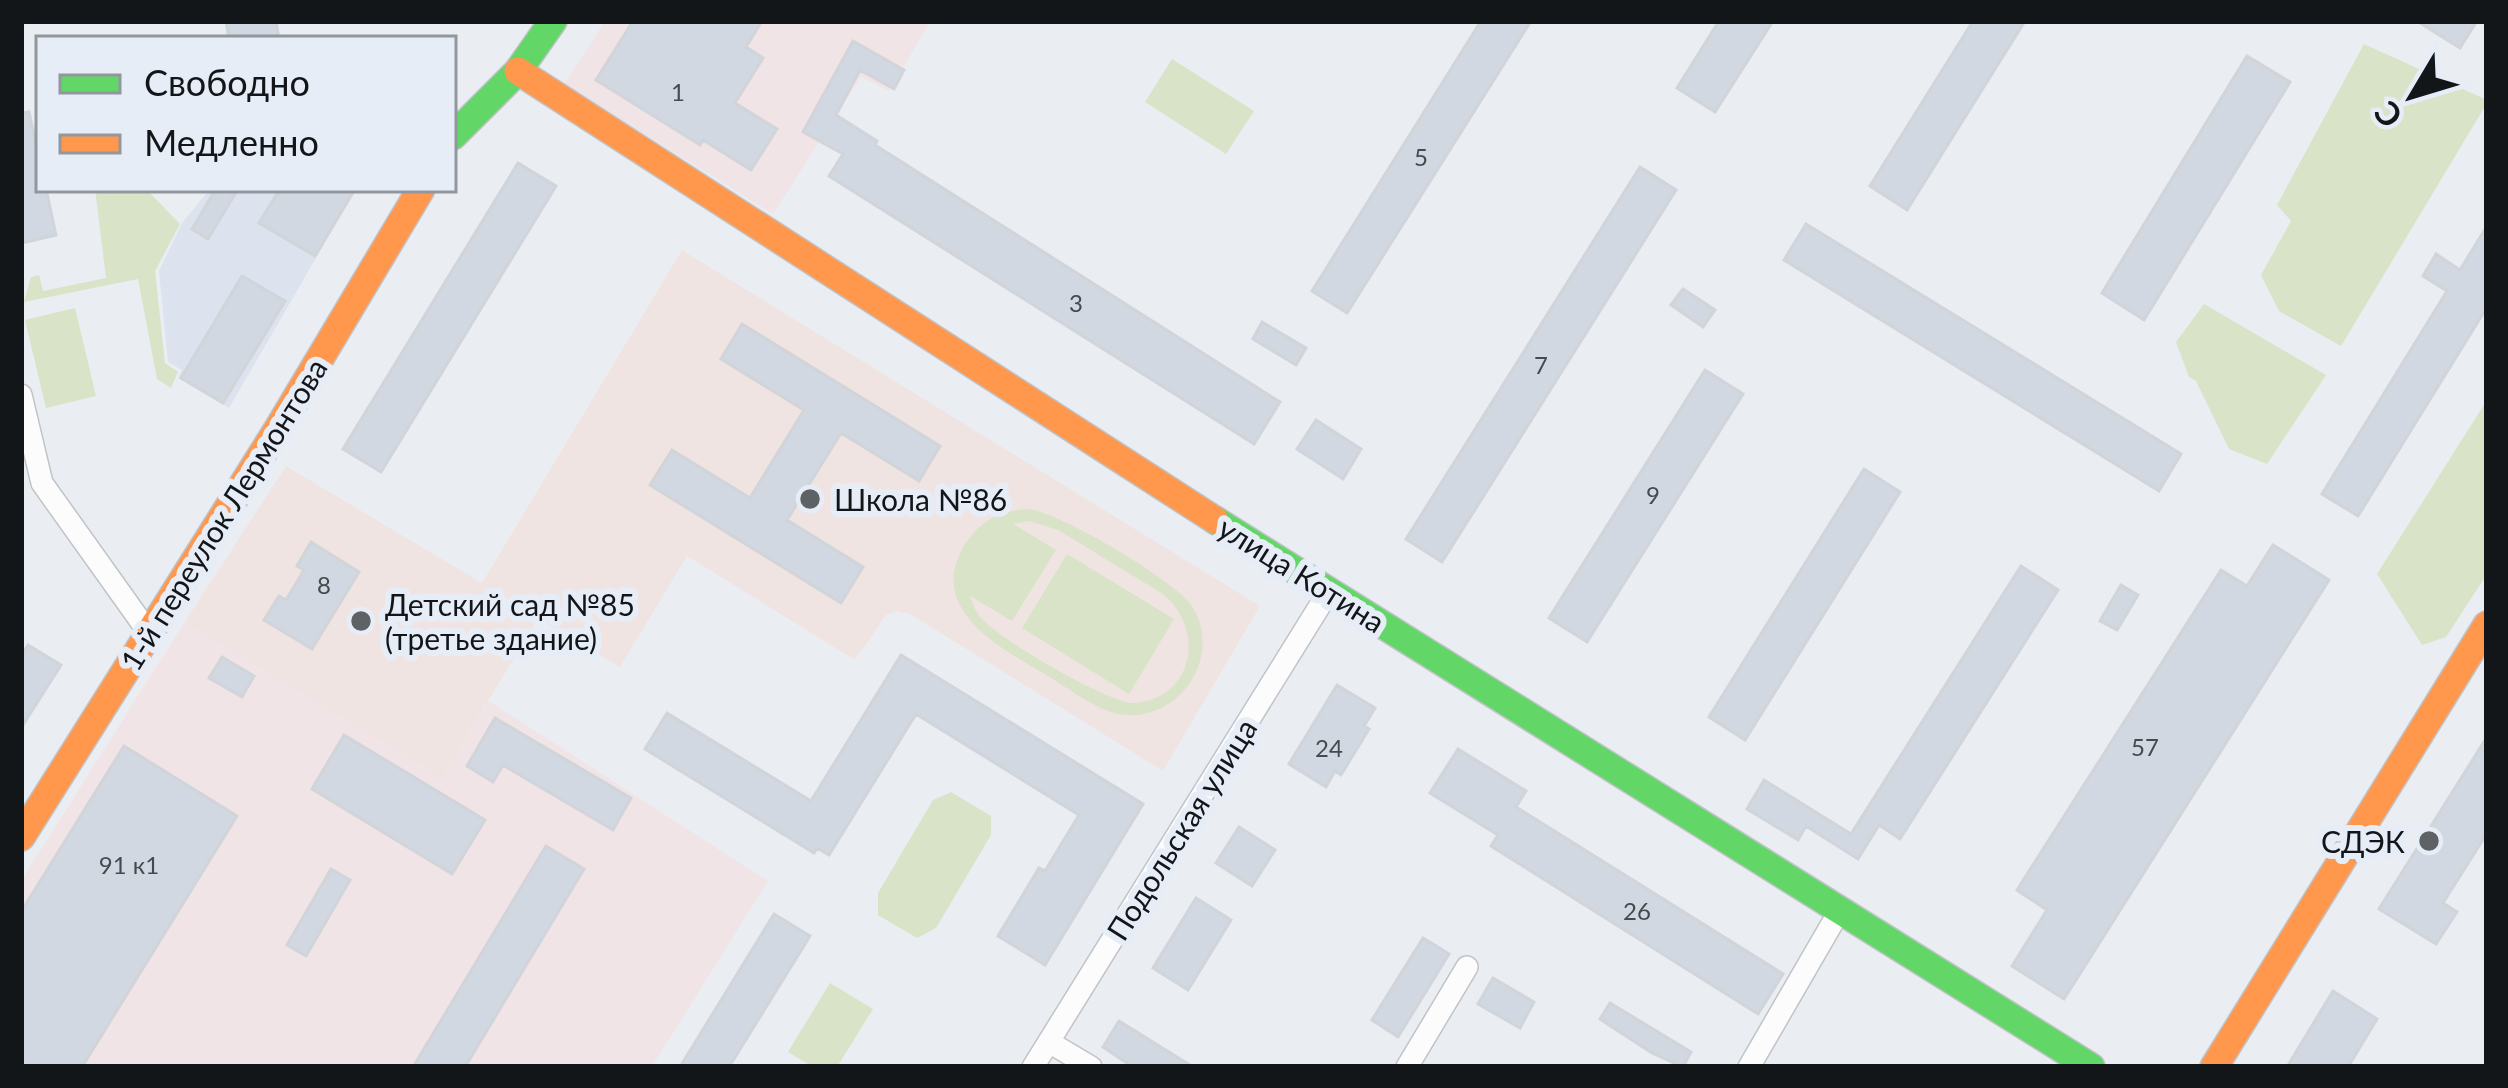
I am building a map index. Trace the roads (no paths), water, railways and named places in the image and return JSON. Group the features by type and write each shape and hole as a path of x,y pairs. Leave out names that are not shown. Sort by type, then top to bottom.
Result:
{"street":[{"path":"456,133 518,71 553,21"},
{"name":"улица Котина","path":"518,71 1329,591 2091,1067"},
{"name":"1-й переулок Лермонтова","path":"21,836 279,427 420,192"},
{"path":"21,395 32,486 149,632"},
{"name":"Подольская улица","path":"1034,1067 1329,591"},
{"path":"2213,1067 2487,625"},
{"path":"1749,1067 1840,910"},
{"path":"1407,1067 1467,967"},
{"path":"1049,1042 1091,1067"}],"place":[{"name":"Школа №86","path":"810,499"},
{"name":"Детский сад №85 (третье здание)","path":"361,621"},
{"name":"СДЭК","path":"2429,841"}]}
